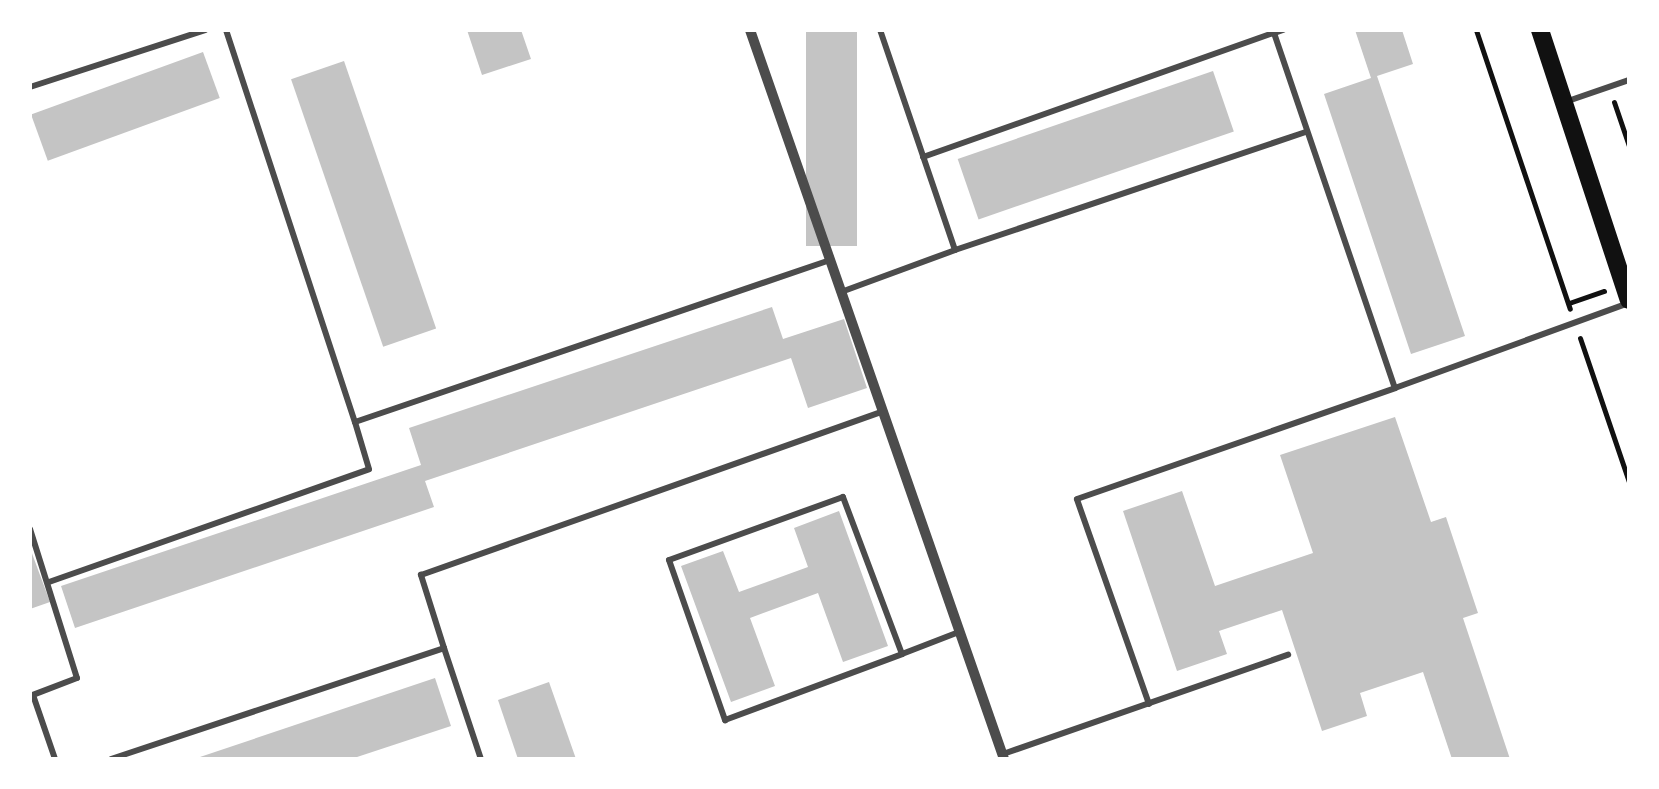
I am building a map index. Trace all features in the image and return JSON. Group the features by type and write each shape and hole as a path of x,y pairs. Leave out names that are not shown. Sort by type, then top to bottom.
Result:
{"main road":[{"path":"1540,30 1627,296"}],"street":[{"path":"750,30 1004,757"}],"lane":[{"path":"30,88 205,30"},
{"path":"49,582 368,468 226,30"},
{"path":"880,30 955,250"},
{"path":"923,156 1283,30"},
{"path":"1274,33 1395,388"},
{"path":"1564,102 1629,80"},
{"path":"842,292 1306,132"},
{"path":"354,422 830,260"},
{"path":"1149,704 1077,499 1575,322 1627,296"},
{"path":"481,759 421,575 883,411"},
{"path":"902,654 843,498 669,560 725,720 902,654 960,632"},
{"path":"30,528 77,678 31,695 54,759"},
{"path":"110,759 444,648"},
{"path":"1004,757 1288,655"}],"path":[{"path":"1476,30 1629,482"},
{"path":"1609,86 1629,146"},
{"path":"1568,303 1627,296"}],"building":[{"path":"467,30 521,30 531,59 482,75"},
{"path":"806,30 857,30 857,246 806,246"},
{"path":"1355,30 1402,30 1413,64 1377,76 1465,336 1411,354 1324,94 1371,78"},
{"path":"203,52 220,98 48,161 31,115"},
{"path":"344,61 436,329 383,347 291,79"},
{"path":"1213,71 1234,132 979,219 958,159"},
{"path":"772,307 783,339 844,319 867,388 808,408 791,358 425,481 434,507 75,628 61,586 421,465 409,428"},
{"path":"1395,417 1431,522 1446,517 1478,613 1463,618 1510,759 1452,759 1423,672 1360,693 1367,716 1322,731 1282,610 1219,631 1227,654 1177,671 1123,511 1182,491 1215,586 1313,553 1280,455"},
{"path":"839,511 888,646 843,662 818,593 750,618 775,686 731,702 681,566 723,551 739,592 808,567 794,528"},
{"path":"30,548 50,602 30,609"},
{"path":"435,678 451,726 351,759 194,759"},
{"path":"549,682 576,759 518,759 498,700"}]}
